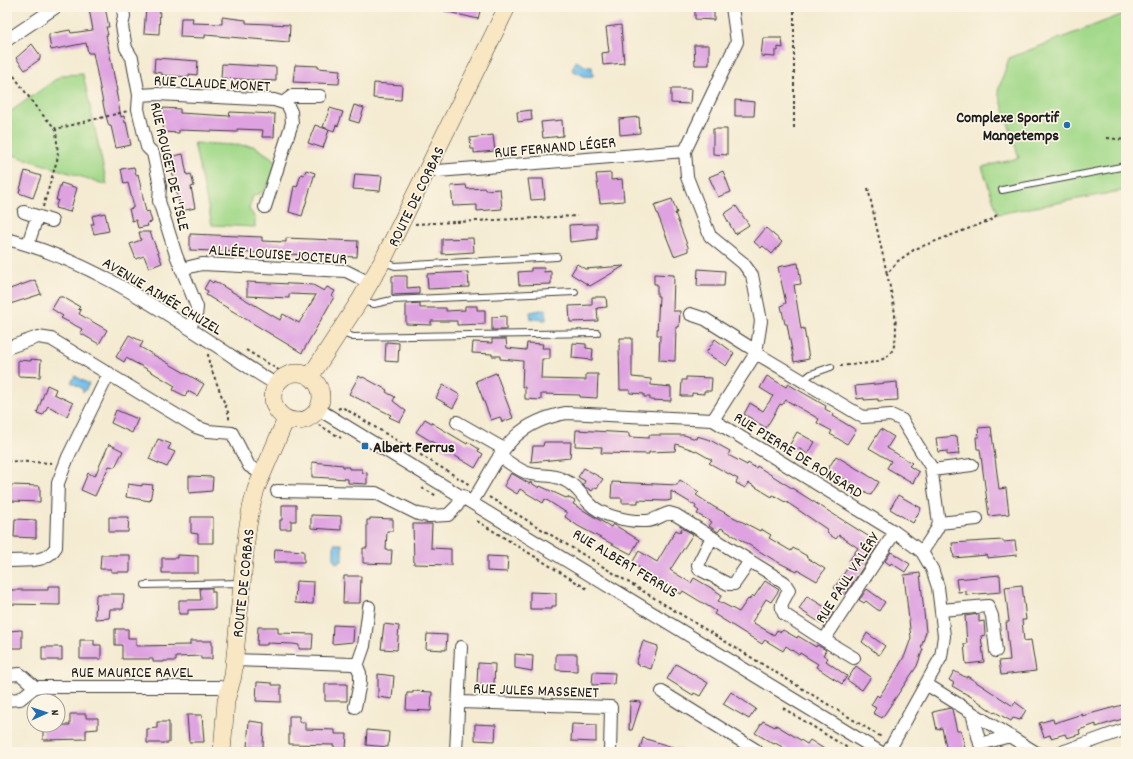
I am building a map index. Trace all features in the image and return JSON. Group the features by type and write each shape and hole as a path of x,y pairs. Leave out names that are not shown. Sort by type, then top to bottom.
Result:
{"street":[{"path":"7,40 56,7"},
{"name":"RUE ROUGET DE L'ISLE","path":"123,7 124,17 122,26 126,48 132,58 140,96 138,109 146,147 153,153 160,186 159,201 181,269 198,307 196,316 189,328"},
{"name":"ROUTE DE CORBAS","path":"310,377 340,332 382,262 507,7"},
{"path":"713,420 756,353 761,321 752,275 743,263 710,236 687,177 685,151 738,42 732,7"},
{"name":"RUE CLAUDE MONET","path":"140,96 157,94 274,100 284,102 292,112 292,123 265,208"},
{"name":"RUE CLAUDE MONET","path":"284,102 292,96 320,96"},
{"name":"RUE FERNAND LÉGER","path":"429,168 438,171 685,151"},
{"path":"24,212 52,221"},
{"path":"28,244 38,217"},
{"name":"AVENUE AIMÉE CHUZEL","path":"7,239 28,244 88,269 131,292 276,384"},
{"name":"ALLÉE LOUISE JOCTEUR","path":"181,269 202,264 346,271 370,283"},
{"path":"690,314 705,319 756,353 863,417 891,415 900,418 929,462 932,470 939,523 937,529 922,552"},
{"path":"7,348 38,337 51,339 202,429 214,432 230,431 235,436 249,466 262,474"},
{"path":"7,561 45,558 52,554 56,547 56,490 65,464 108,373"},
{"path":"294,373 310,377 319,387 323,412 315,414 303,421 286,419 278,413 273,403 272,396 276,384 282,378 294,373"},
{"name":"RUE ALBERT FERRUS","path":"323,412 880,752"},
{"name":"RUE PIERRE DE RONSARD","path":"277,491 376,493 418,514 429,516 448,515 457,506 479,491 512,437 526,427 553,416 566,413 713,420 895,532 922,552 932,569 938,586 944,636 941,656 890,748"},
{"name":"ROUTE DE CORBAS","path":"222,752 226,701 234,660 251,508 262,474 286,419"},
{"path":"457,422 502,453"},
{"name":"RUE PAUL VALÉRY","path":"502,453 525,472 556,476 570,482 578,488 590,504 608,514 623,519 646,522 669,513 676,515 788,585 789,590 781,601 781,609 784,614 854,658"},
{"path":"932,470 972,466"},
{"path":"939,523 977,519"},
{"name":"RUE PAUL VALÉRY","path":"824,640 895,532"},
{"path":"712,537 698,565 699,569 728,584 734,584 750,561"},
{"path":"356,666 364,646 369,606"},
{"path":"941,610 988,606 992,616 996,651"},
{"path":"456,752 461,647"},
{"path":"234,660 346,663 356,666 360,673 360,683 355,708"},
{"path":"7,675 20,674 35,687 20,699 7,700"},
{"path":"926,684 1035,752"},
{"name":"RUE MAURICE RAVEL","path":"35,687 211,687 229,689"},
{"path":"662,692 756,750 756,752"},
{"name":"RUE JULES MASSENET","path":"459,702 611,707 610,752"},
{"path":"972,713 980,744 1010,736"},
{"path":"1062,752 1126,729"}],"lane":[{"path":"1002,190 1126,166"},
{"path":"382,262 395,266 557,257"},
{"path":"360,300 374,304 392,300 574,292"},
{"path":"340,332 352,337 597,333"},
{"path":"802,381 811,374 831,367"},
{"path":"145,584 242,583"}],"path":[{"path":"794,7 794,128"},
{"path":"7,66 38,110 56,129 58,157 38,217"},
{"path":"56,129 138,109"},
{"path":"1106,138 1126,140"},
{"path":"831,367 878,362 887,357 895,341 896,330 893,299 868,188"},
{"path":"887,274 898,261 915,249 991,220 998,214"},
{"path":"403,221 416,224 577,216"},
{"path":"213,344 208,355 208,359 229,415 230,431"},
{"name":"RUE ALBERT FERRUS","path":"323,412 342,407 890,748"},
{"path":"323,412 324,428"},
{"path":"7,461 65,464"}],"green space":[{"name":"Complexe Sportif Mangetemps","path":"1126,13 1126,190 998,214 982,167 1019,158 998,91 1009,58"},
{"path":"83,74 107,185 7,153 7,114 62,75"},
{"path":"194,143 254,146 277,161 270,183 264,191 253,196 249,209 255,218 255,227 212,225"}],"water":[{"path":"576,61 587,67 592,67 593,76 586,77 572,70"},
{"path":"546,309 546,320 542,320 541,318 531,320 530,312"},
{"path":"75,376 89,384 84,392 82,391 83,389 71,382"},
{"path":"334,544 342,544 342,561 337,563 334,561"}],"building":[{"path":"105,7 109,27 106,27 108,35 106,35 116,91 121,117 124,116 131,145 116,148 111,126 109,126 105,113 93,53 88,53 86,43 51,50 49,38 49,34 70,30 71,33 93,30 89,9"},
{"path":"146,7 160,7 159,34 144,33"},
{"path":"444,7 481,7 478,19 444,11"},
{"path":"695,7 714,7 714,20 695,19"},
{"path":"222,17 246,20 246,23 290,25 289,42 205,35 205,38 180,37 181,18 193,18 192,23 222,24"},
{"path":"621,25 624,63 603,65 602,53 609,52 606,27"},
{"path":"763,38 782,38 783,48 778,47 778,51 775,51 775,57 761,56"},
{"path":"32,44 40,55 40,59 25,70 16,58"},
{"path":"694,45 709,45 709,65 695,65"},
{"path":"155,58 198,61 197,75 189,74 189,77 162,75 162,73 154,72"},
{"path":"222,64 276,67 276,81 221,78"},
{"path":"295,65 318,66 318,68 340,70 339,84 293,82"},
{"path":"374,83 402,85 401,100 373,98"},
{"path":"671,89 691,89 690,104 671,103"},
{"path":"735,100 755,102 754,116 735,116"},
{"path":"354,105 364,108 359,123 349,120"},
{"path":"162,108 180,109 180,113 229,116 230,112 275,114 274,137 262,137 263,130 237,129 237,132 179,130 179,133 163,132 164,118 161,118"},
{"path":"330,108 343,112 338,126 336,125 334,131 323,127"},
{"path":"531,110 532,120 518,122 517,112"},
{"path":"639,117 640,133 620,135 619,119"},
{"path":"562,120 563,136 543,138 541,122"},
{"path":"315,125 329,130 323,148 308,143"},
{"path":"713,129 727,129 727,155 713,154"},
{"path":"493,135 495,151 474,153 474,149 471,149 470,138"},
{"path":"183,154 187,175 191,174 194,186 191,187 195,208 181,211 169,157"},
{"path":"134,167 136,175 138,174 146,212 149,211 152,222 147,223 148,226 138,228 136,220 132,221 129,209 133,208 133,203 128,183 124,184 121,169"},
{"path":"306,170 315,173 302,216 289,212 294,186 297,187 301,174 304,175"},
{"path":"25,171 41,176 33,198 19,193"},
{"path":"723,171 731,192 718,197 709,177"},
{"path":"611,173 611,180 622,179 624,201 600,203 596,174"},
{"path":"355,174 382,176 380,191 353,189"},
{"path":"528,179 543,179 545,199 531,200"},
{"path":"61,183 77,188 70,212 55,208"},
{"path":"466,185 467,189 500,189 502,209 477,211 477,205 453,206 451,186"},
{"path":"672,199 677,213 675,213 688,247 688,251 674,256 654,205"},
{"path":"736,206 749,225 735,234 724,214"},
{"path":"105,213 109,231 94,234 91,224 94,224 92,216"},
{"path":"597,224 597,239 570,242 569,225"},
{"path":"766,228 782,242 772,254 763,246 761,248 754,242"},
{"path":"139,232 150,232 162,263 149,268 144,256 136,259 130,244 141,240"},
{"path":"190,234 262,237 262,241 286,242 286,238 358,241 357,257 285,254 285,252 262,251 262,253 190,250"},
{"path":"473,238 474,252 442,254 442,239"},
{"path":"798,263 801,284 794,285 801,329 804,328 809,359 794,362 787,324 785,324 781,306 786,303 778,267"},
{"path":"577,264 585,269 624,266 590,286 571,274"},
{"path":"531,268 544,268 544,272 551,271 551,284 519,285 518,272 531,271"},
{"path":"698,269 725,271 724,286 697,286"},
{"path":"468,272 469,287 428,289 427,274"},
{"path":"654,274 674,275 673,311 680,311 679,327 676,327 675,361 659,360 660,335 657,335 659,296 657,296 657,284 654,284"},
{"path":"392,276 407,276 407,288 419,287 419,294 392,295"},
{"path":"35,280 41,294 7,305 7,290"},
{"path":"209,280 213,283 214,281 280,320 283,314 299,323 316,295 289,294 289,298 247,296 247,282 313,285 324,291 327,287 335,291 332,296 334,297 302,353 206,295 208,291 204,289"},
{"path":"59,297 63,297 80,307 78,309 81,310 79,314 107,330 99,344 80,333 82,329 61,318 63,316 52,309"},
{"path":"592,297 606,297 607,307 597,308 598,321 570,322 569,306 592,305"},
{"path":"420,303 420,308 446,308 446,311 465,310 465,306 477,306 477,310 485,310 485,324 457,325 457,321 431,321 431,325 406,324 406,304"},
{"path":"506,316 506,330 492,330 492,317"},
{"path":"129,335 143,342 140,347 204,384 197,396 188,391 185,396 173,390 175,386 145,368 126,358 124,362 116,357"},
{"path":"620,338 632,338 632,377 651,379 651,385 671,387 671,401 650,400 650,397 644,397 644,394 630,393 630,390 620,390"},
{"path":"492,339 506,339 507,348 526,350 527,343 543,344 542,348 550,348 550,359 542,359 541,379 586,380 586,374 598,374 597,398 580,397 580,395 541,394 541,400 525,399 525,387 522,387 523,361 500,359 500,356 492,356 492,354 472,353 473,342 492,343"},
{"path":"715,339 734,353 726,366 706,353"},
{"path":"386,342 399,343 398,362 385,361"},
{"path":"573,343 586,344 586,348 593,349 592,360 572,358"},
{"path":"31,359 41,360 40,377 18,376 18,360 31,361"},
{"path":"496,373 513,418 502,422 500,417 491,420 476,381"},
{"path":"359,376 387,390 386,392 395,397 393,401 406,411 400,422 389,417 391,415 349,394"},
{"path":"767,376 786,387 788,384 826,406 825,409 834,414 833,416 856,430 847,444 830,434 832,431 817,423 819,419 786,400 782,405 780,404 766,428 744,414 750,403 763,411 773,396 760,388"},
{"path":"686,377 712,378 711,391 704,391 704,394 692,393 692,396 681,396 682,380 686,380"},
{"path":"897,382 898,400 878,401 878,399 857,399 855,386"},
{"path":"47,385 56,389 54,394 73,403 67,416 48,406 43,415 37,413"},
{"path":"443,385 460,395 453,408 436,398"},
{"path":"116,410 138,419 132,433 111,423"},
{"path":"425,419 467,444 468,442 479,449 478,451 483,454 475,468 416,432"},
{"path":"991,427 999,489 1006,488 1009,514 989,516 980,449 977,449 976,437 979,437 978,428"},
{"path":"881,429 894,437 887,448 912,463 909,466 919,472 913,483 887,468 891,461 869,448"},
{"path":"576,430 629,433 629,437 649,438 649,435 684,435 696,439 697,436 710,440 730,451 728,455 747,465 748,463 756,468 757,466 879,543 845,595 834,588 851,563 849,561 858,548 839,535 836,539 827,533 828,530 785,501 773,495 772,497 749,483 745,488 736,483 738,479 709,463 712,460 696,451 676,444 675,451 649,452 649,454 601,453 602,447 575,446"},
{"path":"797,432 815,442 808,454 798,448 796,451 789,446"},
{"path":"957,436 959,454 947,455 947,451 938,452 936,438"},
{"path":"158,439 171,444 168,449 175,452 167,467 149,459"},
{"path":"544,442 571,442 570,458 531,462 533,446 543,446"},
{"path":"109,444 123,451 115,467 109,466 95,496 81,490 88,473 95,476"},
{"path":"836,456 879,482 871,495 828,469"},
{"path":"312,462 343,465 343,467 349,467 349,469 362,469 362,472 367,473 367,484 348,483 348,479 312,477"},
{"path":"584,468 603,479 597,488 595,487 592,491 583,485 585,481 578,477"},
{"path":"511,473 539,488 540,486 575,501 573,504 611,527 613,524 639,540 631,554 578,526 565,517 567,513 545,499 543,503 520,489 517,494 504,486"},
{"path":"189,476 213,477 212,491 189,493"},
{"path":"680,480 699,492 696,495 714,507 760,531 761,529 771,535 769,538 791,551 793,548 825,569 817,581 798,570 797,572 774,560 721,528 718,532 709,526 712,522 697,514 699,511 695,508 696,506 671,491 671,500 666,501 638,500 638,503 622,503 622,498 611,498 612,482 677,485"},
{"path":"128,484 142,486 142,484 153,485 150,501 126,497"},
{"path":"11,485 40,486 40,502 10,501"},
{"path":"898,495 921,508 913,523 890,509"},
{"path":"282,505 296,505 296,521 291,521 291,529 280,529 280,520 282,520"},
{"path":"311,515 341,516 341,530 311,528"},
{"path":"109,517 129,517 128,532 109,532"},
{"path":"191,517 213,517 213,543 198,543 198,534 191,533"},
{"path":"370,518 393,519 393,531 387,531 386,550 392,550 391,564 363,563 363,548 367,548 367,520 370,520"},
{"path":"15,519 36,520 36,538 14,537"},
{"path":"413,524 432,524 431,548 451,549 451,565 414,564"},
{"path":"682,528 693,534 670,570 691,583 694,578 713,589 722,595 718,601 739,612 752,595 754,597 765,581 779,590 771,602 766,599 752,622 774,635 777,630 781,632 783,630 797,638 798,636 816,647 817,645 826,650 823,655 828,658 826,661 847,676 842,684 816,667 818,664 800,653 799,655 786,646 783,651 765,640 762,644 714,614 716,611 683,591 681,594 632,563 639,551 657,562 676,530 680,532"},
{"path":"1003,540 1003,542 1015,541 1017,555 987,558 987,555 954,558 952,543"},
{"path":"275,549 304,551 304,562 274,562"},
{"path":"891,552 910,564 905,572 885,561"},
{"path":"101,555 130,555 130,572 111,572 111,569 100,569"},
{"path":"177,555 198,556 198,573 162,573 162,558 177,558"},
{"path":"487,556 508,557 507,572 487,571"},
{"path":"920,573 926,632 921,648 923,649 917,666 882,718 873,713 876,708 871,705 877,695 879,697 896,671 905,655 911,638 904,575"},
{"path":"1000,575 1001,592 966,595 966,591 958,592 956,579"},
{"path":"344,576 361,576 360,603 343,603"},
{"path":"296,581 314,582 313,604 295,603"},
{"path":"1022,585 1026,620 1022,620 1024,641 1031,640 1036,671 1001,675 999,661 1010,660 1006,622 1009,622 1005,587"},
{"path":"48,586 60,586 60,605 7,604 7,590 48,590"},
{"path":"200,588 212,588 212,592 215,592 215,609 188,610 188,614 179,614 179,600 201,600"},
{"path":"867,589 885,602 879,611 866,601 864,603 859,600"},
{"path":"530,592 556,593 556,606 552,606 552,609 530,609"},
{"path":"124,594 123,609 110,609 109,618 95,619 96,595"},
{"path":"807,596 833,612 825,626 799,609"},
{"path":"979,614 979,622 984,621 985,635 981,636 984,662 966,664 964,644 967,644 965,616"},
{"path":"384,624 399,626 397,650 381,649"},
{"path":"333,625 354,626 353,642 332,644"},
{"path":"258,627 278,627 278,633 313,634 312,649 299,649 299,645 293,644 267,643 267,645 257,645"},
{"path":"115,629 128,629 128,638 136,638 136,646 190,645 190,641 212,641 212,659 201,659 201,656 176,657 176,661 153,662 153,659 122,659 122,645 115,645"},
{"path":"22,630 22,648 9,648 7,631"},
{"path":"867,633 885,646 879,655 862,642"},
{"path":"427,634 447,635 446,650 426,649"},
{"path":"80,640 94,640 94,645 101,645 101,659 80,659"},
{"path":"643,641 658,646 651,669 636,664"},
{"path":"42,647 62,647 62,660 42,660"},
{"path":"515,654 533,656 532,671 515,668"},
{"path":"556,654 577,654 577,671 556,670"},
{"path":"478,663 495,664 494,685 477,684"},
{"path":"676,664 708,683 700,696 694,693 693,695 667,679"},
{"path":"856,666 871,677 862,690 847,680"},
{"path":"954,671 967,678 967,676 1013,706 1015,702 1026,710 1020,720 1013,718 1011,721 995,712 994,713 975,699 952,686 954,683 949,680"},
{"path":"593,672 615,673 614,684 592,685"},
{"path":"378,674 394,676 392,699 378,697"},
{"path":"257,682 281,685 281,702 256,701"},
{"path":"325,684 347,684 347,701 325,701"},
{"path":"413,691 432,692 431,711 406,710 407,693 413,693"},
{"path":"731,692 756,709 749,719 723,704"},
{"path":"630,701 641,702 632,730 629,730"},
{"path":"1126,704 1126,718 1096,727 1096,724 1079,730 1080,734 1067,738 1065,734 1051,738 1050,735 1044,737 1039,723 1053,719 1054,723 1082,714 1082,716"},
{"path":"950,708 952,709 957,731 961,731 966,752 947,752 942,728 937,730 933,712"},
{"path":"70,714 86,714 86,718 98,718 98,729 86,730 86,739 43,740 43,733 66,733 66,725 70,725"},
{"path":"187,715 202,715 204,742 189,742"},
{"path":"289,716 299,716 299,722 305,722 305,729 335,730 335,734 347,734 346,749 334,748 334,745 289,744"},
{"path":"249,721 264,723 263,747 247,747"},
{"path":"763,721 775,727 776,725 807,744 810,740 829,752 792,752 775,743 774,744 755,733"},
{"path":"157,722 169,722 169,743 147,743 147,729 157,728"},
{"path":"475,724 496,725 495,741 475,740"},
{"path":"572,724 596,725 596,742 571,741"},
{"path":"367,730 389,732 388,747 366,745"},
{"path":"643,738 682,750 682,752 639,752"}],"place":[{"name":"Complexe Sportif Mangetemps","path":"1067,125"},
{"name":"Albert Ferrus","path":"365,446"}]}
